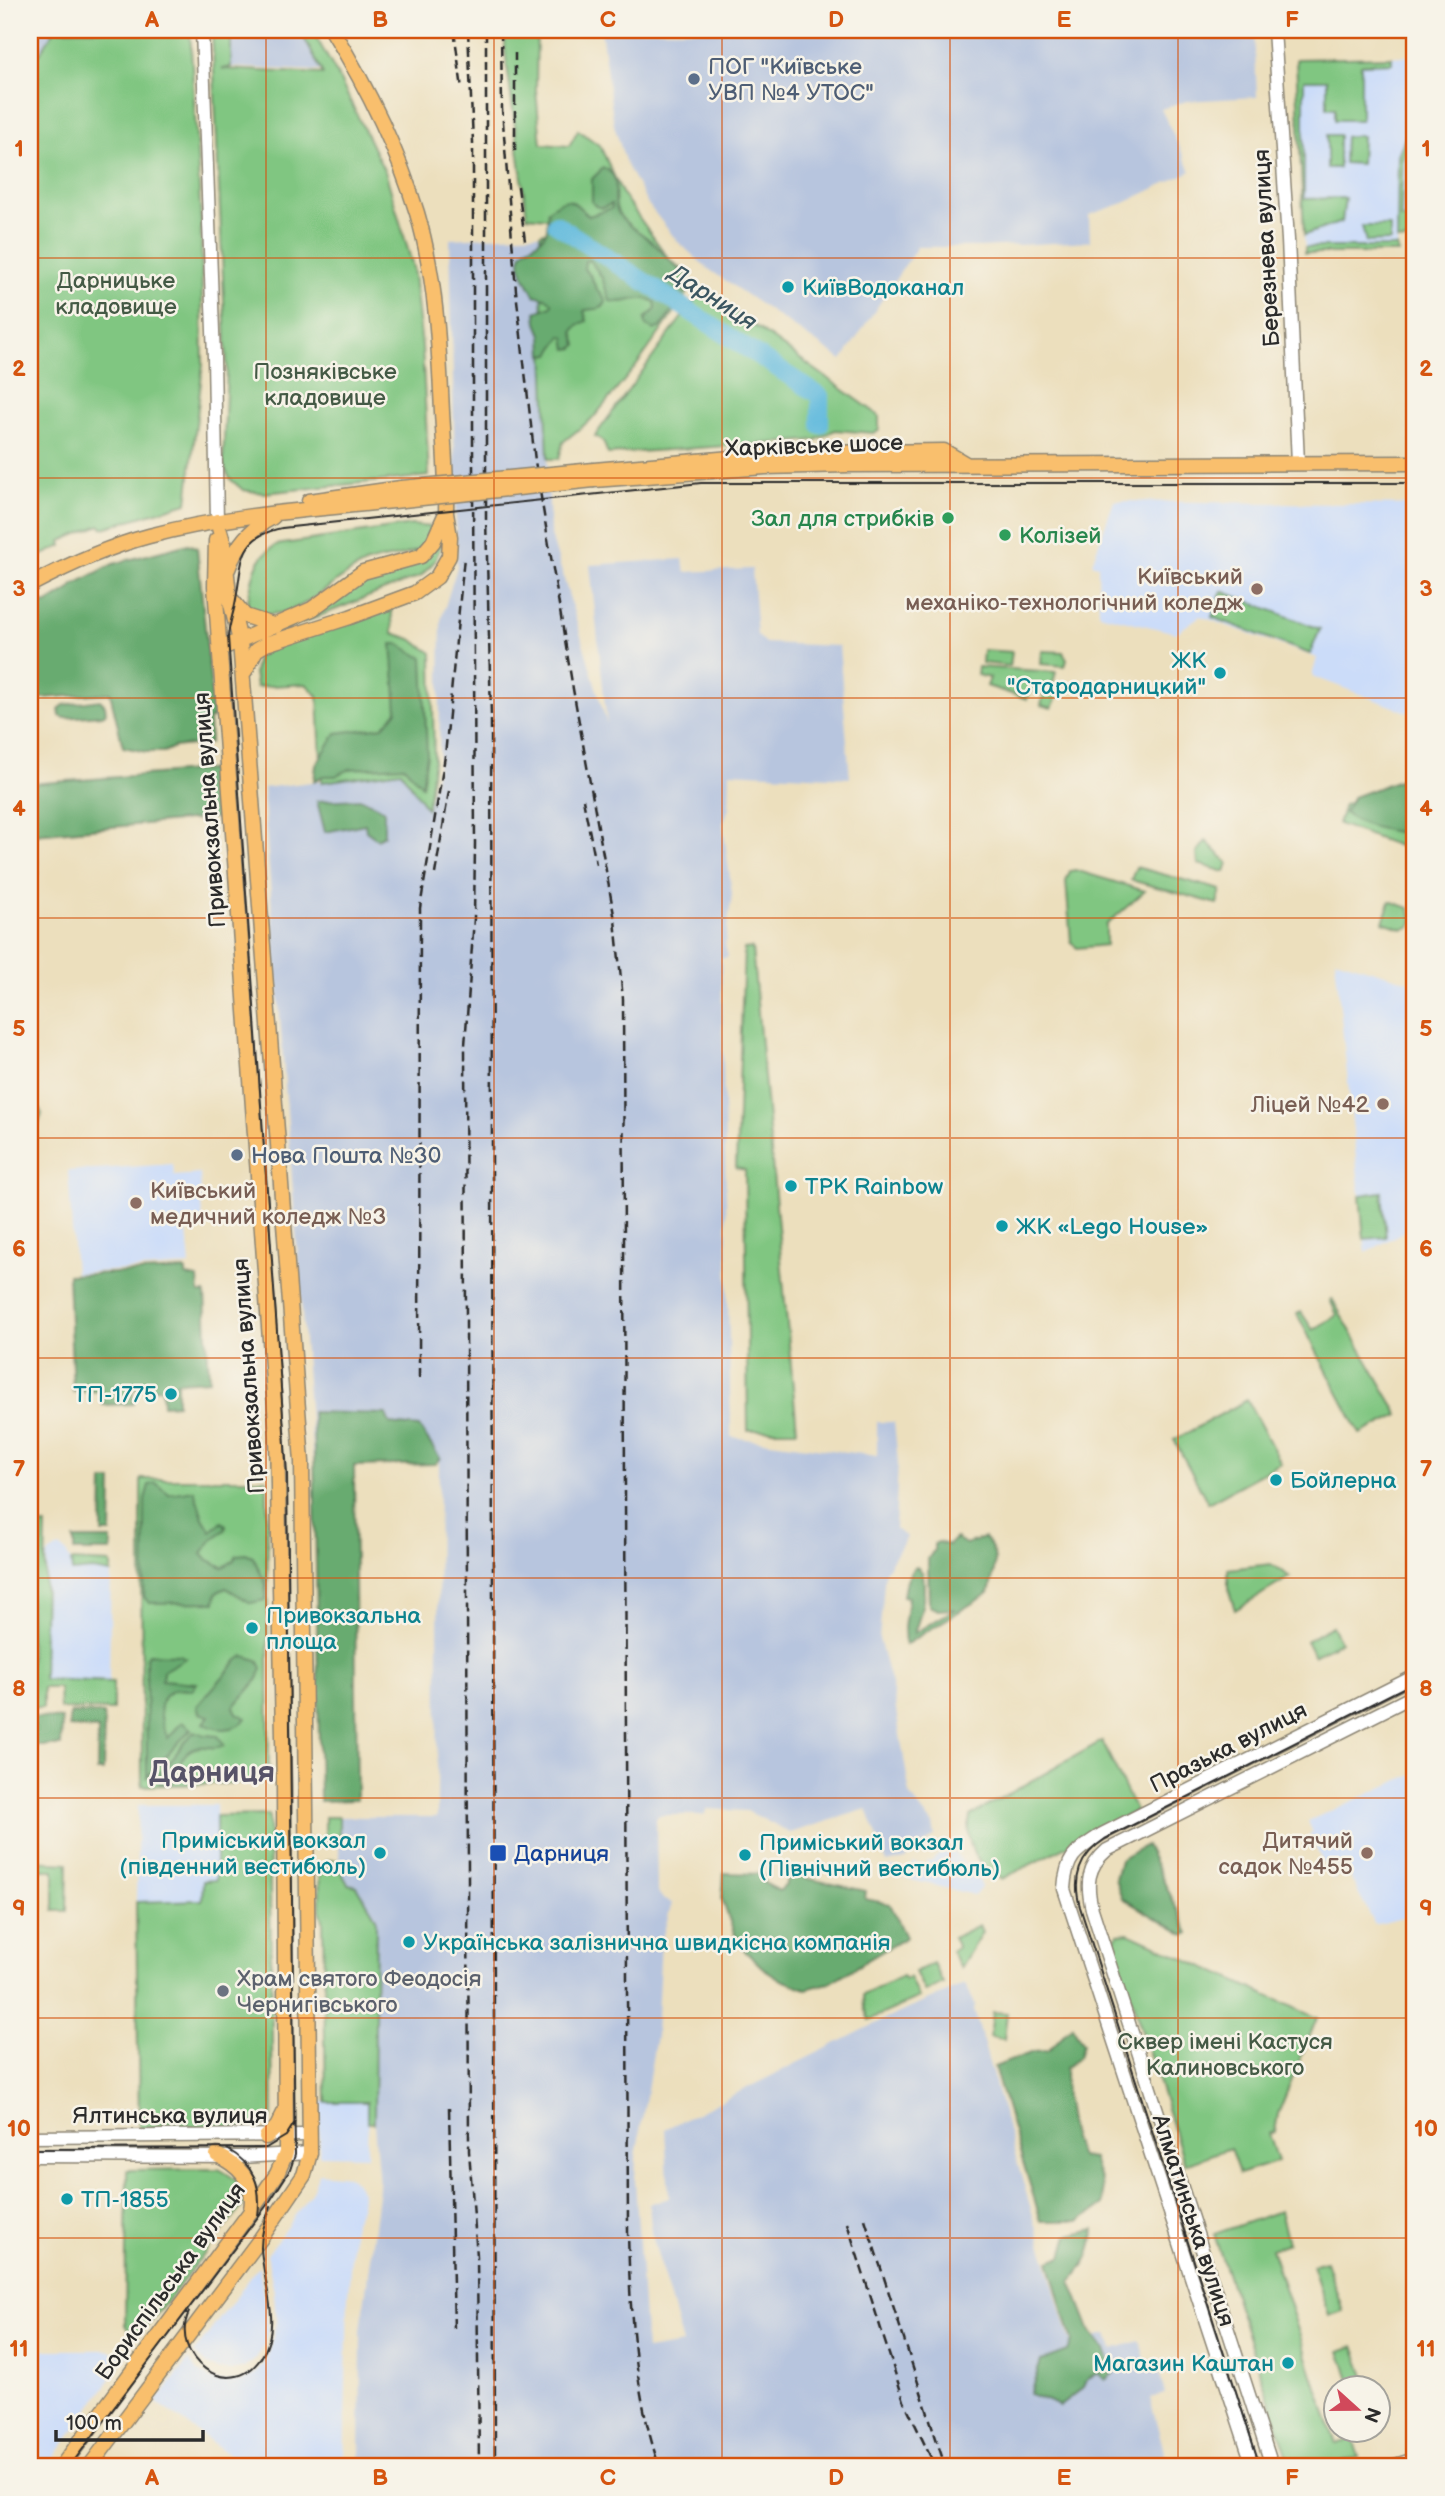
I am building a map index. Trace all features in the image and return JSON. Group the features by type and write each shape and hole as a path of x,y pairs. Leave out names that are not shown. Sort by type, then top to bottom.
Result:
{"main road":[{"path":"243,676 256,650 415,593 437,578 449,556 437,319 426,246 396,155 364,84 332,30"},
{"name":"Харківське шосе","path":"217,521 232,511 765,455 944,451 967,465"},
{"name":"Харківське шосе","path":"594,475 765,467 1415,463"},
{"name":"Харківське шосе","path":"30,585 119,546 147,537 217,521 402,494"},
{"path":"227,571 236,549 247,534 280,513"},
{"path":"220,649 321,604 363,572 421,555 433,542 446,513"},
{"name":"Привокзальна вулиця","path":"217,521 224,545 229,596 240,641 301,1435 310,2152"},
{"name":"Привокзальна вулиця","path":"217,521 215,586 277,1436 286,2153"},
{"path":"229,596 245,616 276,626"},
{"path":"266,2137 281,2122 286,2105"},
{"name":"Бориспільська вулиця","path":"90,2466 261,2238 304,2175 310,2152"},
{"name":"Бориспільська вулиця","path":"62,2466 251,2211 277,2174 286,2153"},
{"path":"217,2155 238,2167 246,2177 252,2192 251,2211"}],"street":[{"path":"202,30 217,521"},
{"name":"Березнева вулиця","path":"1274,30 1288,240 1298,463"},
{"name":"Празька вулиця","path":"1067,1866 1077,1850 1102,1834 1415,1676"},
{"name":"Празька вулиця","path":"1090,1872 1099,1856 1124,1840 1415,1695"},
{"name":"Алматинська вулиця","path":"1067,1866 1064,1889 1253,2466"},
{"name":"Алматинська вулиця","path":"1090,1872 1087,1883 1092,1909 1272,2466"},
{"name":"Ялтинська вулиця","path":"30,2137 310,2135"},
{"name":"Ялтинська вулиця","path":"30,2156 240,2157 310,2152"},
{"path":"1392,2466 1415,2459"}],"shaded area":[{"path":"30,30 55,30 30,68"},
{"path":"231,30 300,30 322,71 231,67"},
{"path":"601,30 1254,30 1257,97 1187,101 1161,109 1191,171 1124,203 1089,215 1090,241 981,247 917,247 842,360 707,268 677,241 647,203 626,164 614,125"},
{"path":"1415,56 1415,240 1397,241 1398,253 1305,253 1296,59"},
{"path":"540,234 550,532 607,724 590,565 683,559 685,572 752,569 757,635 765,643 839,646 850,778 730,772 729,808 723,824 732,894 725,945 728,957 721,959 731,1437 877,1456 877,1422 894,1422 898,1462 895,1529 907,1537 885,1572 879,1639 893,1692 910,1795 933,1825 935,1836 906,1859 887,1863 867,1809 790,1833 747,1811 707,1809 704,1815 659,1815 656,1818 657,1891 663,1899 672,1903 661,1942 656,2036 636,2156 635,2180 646,2350 683,2344 652,2235 649,2204 669,2197 665,2129 881,2021 965,1984 975,2004 974,2010 1071,2344 1108,2333 1113,2349 1140,2341 1146,2362 1156,2360 1165,2394 1150,2398 1168,2466 360,2466 361,2331 379,2186 374,2123 376,1918 357,1886 348,1884 339,1868 339,1817 437,1817 439,1460 313,1461 263,788 401,771 428,808 439,760 441,620 457,567 450,239"},
{"name":"Київський механіко-технологічний коледж","path":"1114,501 1415,505 1415,715 1312,676 1317,658 1200,616 1176,633 1099,614 1098,565 1092,563"},
{"name":"Ліцей №42","path":"1335,959 1415,983 1415,1225 1366,1253"},
{"name":"Київський медичний коледж №3","path":"173,1164 174,1176 200,1174 203,1230 187,1231 190,1266 75,1273 68,1171"},
{"path":"60,1547 71,1561 111,1563 109,1681 43,1680 47,1555"},
{"name":"Дитячий садок №455","path":"1415,1773 1415,1928 1406,1917 1375,1925 1347,1871 1332,1879 1309,1835 1313,1833 1308,1821"},
{"path":"138,1805 216,1805 216,1881 203,1901 136,1902"},
{"path":"942,1852 954,1852 980,1882 981,1888 974,1895 887,1874 889,1867 911,1869 913,1863 925,1866 927,1861 931,1862"},
{"path":"320,2102 368,2102 367,2156 319,2155"},
{"path":"319,2173 348,2176 358,2184 362,2193 361,2208 354,2221 348,2295 344,2466 245,2466 156,2402 189,2360 197,2371 210,2379 227,2382 242,2381 255,2375 266,2361 276,2321 267,2255 312,2191"},
{"path":"259,2266 268,2330 263,2348 256,2359 244,2368 217,2370 194,2353"},
{"path":"30,2350 105,2350 128,2355 48,2466 30,2466"}],"green space":[{"name":"Дарницьке кладовище","path":"55,30 190,30 201,222 203,364 187,503 103,528 100,525 61,541 62,546 30,561 30,68"},
{"name":"Позняківське кладовище","path":"212,30 231,30 231,67 222,69 323,74 300,30 312,30 337,74 386,174 413,267 422,346 429,476 264,493 243,490 230,479 223,464 227,368"},
{"path":"505,30 537,30 536,90 541,144 569,146 578,130 600,146 623,195 669,259 688,274 689,290 683,302 557,219 527,216 505,50"},
{"path":"1392,57 1392,63 1361,64 1361,120 1335,120 1335,108 1327,108 1327,80 1304,80 1304,199 1345,198 1342,222 1304,235 1296,59"},
{"path":"1327,135 1339,135 1339,168 1327,168"},
{"path":"1345,136 1362,136 1361,164 1344,163"},
{"path":"1406,136 1413,140 1403,157 1401,218 1415,219 1415,240 1397,241 1398,155"},
{"path":"603,168 609,171 615,181 616,204 620,215 684,274 685,292 661,327 654,330 646,326 645,319 656,309 655,302 643,299 610,301 602,278 590,260 585,261 584,269 606,302 599,309 584,311 587,321 573,331 577,345 574,348 567,349 565,337 562,336 550,354 543,355 542,335 536,312 551,306 552,303 534,295 521,269 521,256 545,234 548,210 562,201 575,203 589,216 612,208 612,204 601,208 592,202 592,179"},
{"path":"1362,226 1390,226 1390,241 1366,242"},
{"path":"554,228 678,307 637,365 594,417 563,442 559,459 548,459 540,234"},
{"path":"1305,247 1397,247 1398,253 1305,253"},
{"path":"696,298 714,298 728,307 873,411 879,417 879,430 873,433 835,430 816,440 608,454 603,441 595,436"},
{"path":"411,525 431,527 427,540 417,550 365,564 313,599 286,612 253,613 247,605 258,564 268,550 276,545"},
{"path":"442,533 445,534 435,561 421,576 266,637 264,633 356,579 400,564"},
{"path":"188,544 197,548 214,717 209,719 210,743 174,747 164,752 146,752 123,747 110,693 30,699 30,606 39,601 46,604 73,585 113,564"},
{"path":"1222,591 1320,629 1310,654 1212,617"},
{"path":"391,604 393,633 411,639 432,653 434,760 427,809 401,771 322,782 318,696 306,684 256,687 254,672 257,657 272,648"},
{"path":"392,644 398,644 423,658 427,755 422,786 404,766 350,769 336,776 323,776 314,781 316,765 336,733 383,727 397,711"},
{"path":"983,650 1012,652 1010,666 982,663"},
{"path":"1042,651 1063,652 1067,659 1065,666 1041,664"},
{"path":"978,667 1056,672 1051,691 1058,695 1052,708 1041,705 1044,694 1031,690 1027,699 987,686 990,678 977,675"},
{"path":"100,700 105,705 106,713 102,715 60,716 59,709 64,705"},
{"path":"219,769 222,817 35,834 38,874 30,875 30,784"},
{"path":"1415,774 1415,835 1369,825 1344,813 1353,797"},
{"path":"1415,775 1415,852 1338,824 1344,805"},
{"path":"362,799 384,810 384,835 377,839 366,831 365,824 325,832 317,801"},
{"path":"1206,841 1228,863 1225,872 1198,864 1197,853"},
{"path":"1136,867 1221,890 1217,904 1131,880"},
{"path":"1075,870 1145,891 1106,925 1106,945 1077,948 1071,942 1066,881 1070,871"},
{"path":"1390,901 1409,908 1413,921 1411,926 1404,929 1383,922"},
{"path":"752,948 797,1430 748,1430 745,1170 736,1168 744,949"},
{"path":"30,1097 42,1114 30,1148"},
{"path":"1382,1192 1386,1237 1364,1239 1360,1195"},
{"path":"186,1270 186,1276 198,1278 199,1293 205,1293 209,1380 177,1382 177,1404 163,1405 162,1388 133,1389 133,1404 103,1405 102,1391 73,1392 68,1275"},
{"path":"1332,1299 1399,1415 1360,1434 1297,1314 1301,1312 1313,1330 1337,1315 1330,1300"},
{"path":"1247,1400 1281,1463 1208,1503 1174,1440"},
{"path":"312,1412 386,1414 390,1424 419,1427 440,1458 435,1464 354,1466 357,1800 320,1801"},
{"path":"141,1479 267,1479 269,1782 142,1786"},
{"path":"103,1481 112,1481 111,1533 102,1533"},
{"path":"156,1483 169,1494 194,1490 203,1518 211,1531 222,1522 226,1525 225,1530 214,1538 202,1553 208,1560 223,1567 237,1555 246,1554 253,1557 266,1584 265,1600 251,1603 226,1588 216,1593 215,1602 149,1603 144,1597 145,1499 149,1485"},
{"path":"46,1525 43,1679 113,1682 113,1710 60,1709 59,1688 43,1688 43,1708 30,1708 30,1526"},
{"path":"956,1538 966,1544 984,1538 990,1544 995,1564 989,1593 905,1645 908,1597 903,1596 913,1568 917,1567 923,1573 924,1589 914,1633 955,1609 938,1610 929,1606 928,1559 934,1550 934,1544 938,1542 948,1545"},
{"path":"74,1539 111,1539 111,1551 74,1551"},
{"path":"71,1561 111,1563 111,1573 92,1570 72,1572"},
{"path":"1271,1564 1290,1577 1235,1610 1228,1588 1228,1569"},
{"path":"1332,1626 1340,1642 1314,1656 1306,1641"},
{"path":"149,1654 180,1655 186,1658 163,1671 162,1680 197,1683 192,1690 172,1691 162,1701 162,1720 168,1738 182,1722 191,1729 147,1777 146,1658"},
{"path":"244,1656 258,1660 262,1668 258,1679 234,1707 237,1713 246,1718 232,1728 209,1726 204,1723 209,1716 199,1713 197,1706"},
{"path":"70,1713 104,1714 103,1771 97,1771 98,1729 69,1727"},
{"path":"30,1717 62,1719 61,1746 30,1746"},
{"path":"194,1731 218,1736 224,1745 189,1751 182,1759 173,1782 160,1783 157,1780 160,1773"},
{"path":"1102,1741 1136,1811 1002,1879 993,1874 974,1854 969,1837 970,1816"},
{"path":"269,1815 273,2112 270,2121 252,2128 139,2128 136,1902 202,1900 203,1881 216,1880 216,1816"},
{"path":"325,1817 339,1817 339,1842 325,1842"},
{"path":"1146,1845 1189,1933 1185,1935 1122,1898 1115,1879 1120,1860"},
{"path":"326,1860 339,1860 339,1868 348,1884 357,1886 376,1918 374,2123 367,2123 367,2102 326,2102 323,1920 320,1910 319,1867 326,1867"},
{"path":"30,1861 68,1863 67,1911 54,1911 54,1870 34,1870 30,1912"},
{"path":"793,1871 804,1873 805,1878 866,1891 865,1899 890,1904 906,1937 829,1983 806,1989 782,1980 763,1968 746,1952 734,1933 722,1899 724,1873 764,1874 764,1883 779,1891"},
{"path":"979,1925 982,1932 960,1968 951,1951 958,1947 953,1938"},
{"name":"Сквер імені Кастуся Калиновського","path":"1129,1933 1317,2018 1278,2114 1275,2132 1269,2134 1278,2161 1239,2174 1230,2148 1185,2164 1113,1942 1118,1934"},
{"path":"933,1963 943,1983 925,1992 915,1972"},
{"path":"902,1976 905,1979 909,1977 919,1998 869,2020 863,1995"},
{"path":"993,2012 1007,2013 1004,2039 990,2037"},
{"path":"1072,2026 1083,2044 1079,2057 1065,2068 1066,2102 1080,2157 1093,2159 1101,2182 1103,2205 1079,2221 1041,2221 994,2067 1033,2052 1048,2051"},
{"path":"219,2169 238,2182 244,2204 148,2325 138,2334 129,2331 125,2325 127,2170"},
{"path":"1280,2211 1288,2243 1271,2249 1322,2402 1322,2444 1355,2444 1359,2457 1331,2466 1291,2466 1214,2234"},
{"path":"1094,2229 1088,2257 1071,2281 1091,2332 1105,2350 1114,2373 1105,2380 1098,2373 1088,2378 1084,2387 1060,2406 1030,2394 1041,2361 1068,2351 1072,2341 1049,2261 1062,2256 1068,2235"},
{"path":"1326,2261 1343,2311 1329,2316 1312,2265"},
{"path":"1354,2346 1364,2374 1348,2374 1340,2351"}],"waterway":[{"name":"Дарниця","path":"556,224 820,396 820,425"}],"tram line":[{"path":"70,2466 270,2201 290,2170 295,2155 287,1473 228,637 242,563 250,545 267,532 282,528 701,483 1415,483"},
{"path":"1260,2466 1080,1907 1078,1877 1084,1860 1105,1839 1415,1682"},
{"path":"30,2149 266,2148 286,2136 295,2122"},
{"path":"227,2149 244,2162 254,2177 259,2195 258,2216"},
{"path":"189,2312 185,2329 187,2345 194,2358 205,2369 219,2376 234,2377 248,2371 261,2358 271,2332 270,2305 261,2248 271,2206"}],"railway":[{"path":"454,30 462,89"},
{"path":"468,30 473,142 475,844 474,918 465,1045 469,2151 477,2256 479,2466"},
{"path":"486,30 486,518 491,716 495,2466"},
{"path":"501,30 502,109 516,291 535,461 615,920 623,999 628,2232 635,2350 644,2409 659,2466"},
{"path":"515,53 515,151"},
{"path":"518,186 525,241"},
{"path":"419,1378 420,908 445,756 464,557"},
{"path":"435,874 449,791"},
{"path":"583,799 596,864"},
{"path":"449,2108 454,2330"},
{"path":"865,2219 945,2466"},
{"path":"847,2223 904,2401 935,2466"}],"place":[{"name":"ПОГ \"Київське УВП №4 УТОС\"","path":"694,79"},
{"name":"КиївВодоканал","path":"788,287"},
{"name":"Зал для стрибків","path":"948,518"},
{"name":"Колізей","path":"1005,535"},
{"name":"Київський механіко-технологічний коледж","path":"1257,589"},
{"name":"ЖК \"Стародарницкий\"","path":"1220,673"},
{"name":"Ліцей №42","path":"1383,1104"},
{"name":"Нова Пошта №30","path":"237,1155"},
{"name":"ТРК Rainbow","path":"791,1186"},
{"name":"Київський медичний коледж №3","path":"136,1203"},
{"name":"ЖК «Lego House»","path":"1002,1226"},
{"name":"ТП-1775","path":"171,1394"},
{"name":"Бойлерна","path":"1276,1480"},
{"name":"Привокзальна площа","path":"252,1628"},
{"name":"Приміський вокзал (південний вестибюль)","path":"380,1853"},
{"name":"Дарниця","path":"498,1853"},
{"name":"Дитячий садок №455","path":"1367,1853"},
{"name":"Приміський вокзал (Північний вестибюль)","path":"745,1855"},
{"name":"Українська залізнична швидкісна компанія","path":"409,1942"},
{"name":"Храм святого Феодосія Чернигівського","path":"223,1991"},
{"name":"ТП-1855","path":"67,2199"},
{"name":"Магазин Каштан","path":"1288,2363"}],"district":[{"name":"Дарниця","path":"212,1772"}]}
